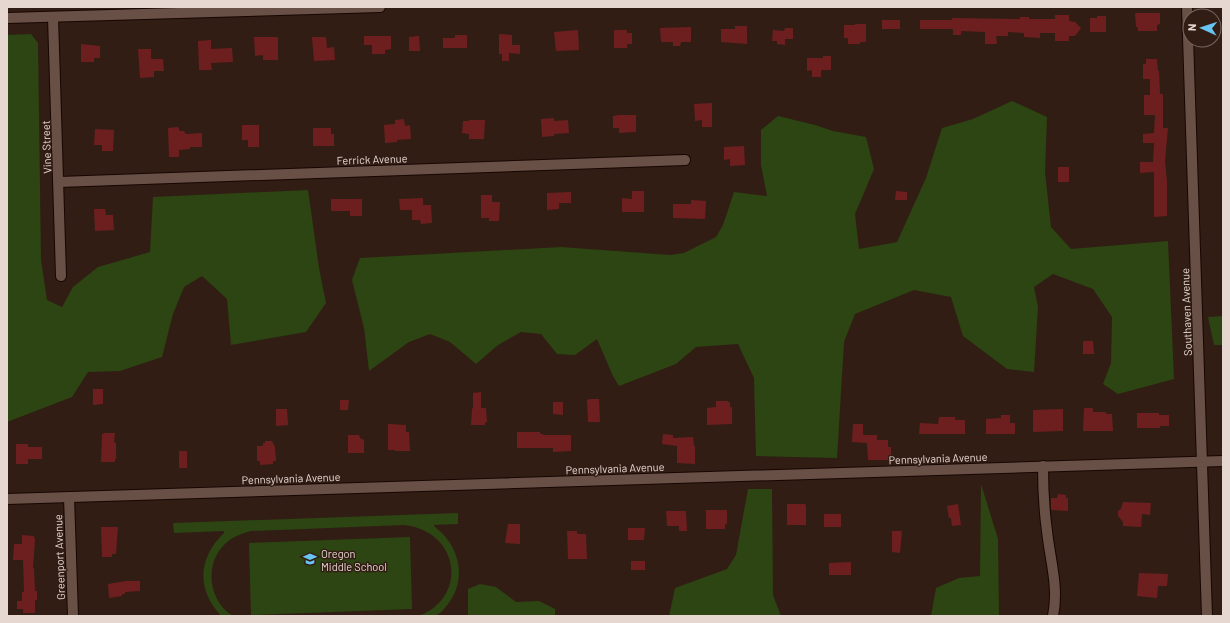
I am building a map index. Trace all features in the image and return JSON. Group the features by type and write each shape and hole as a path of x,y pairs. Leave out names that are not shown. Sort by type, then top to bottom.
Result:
{"street":[{"path":"7,18 380,7"},
{"name":"Southaven Avenue","path":"1187,7 1207,616"},
{"name":"Vine Street","path":"53,17 61,276"},
{"name":"Ferrick Avenue","path":"59,182 685,160"},
{"name":"Pennsylvania Avenue","path":"7,499 1223,461"},
{"path":"1043,466 1043,498 1055,578 1055,606 1053,616"},
{"name":"Greenport Avenue","path":"69,497 73,616"}],"green space":[{"path":"31,34 38,43 41,260 47,300 62,307 73,287 98,267 150,252 153,197 308,190 319,268 326,303 306,332 231,345 227,299 202,276 184,287 173,314 162,357 120,371 88,372 72,397 7,422 7,35"},
{"path":"1012,101 1047,117 1045,172 1051,227 1071,249 1168,241 1174,379 1118,394 1103,384 1111,363 1112,317 1093,289 1053,274 1034,287 1038,307 1034,372 1007,369 963,336 951,297 914,290 855,314 844,342 837,458 756,456 754,378 738,344 696,347 676,364 619,386 597,339 575,355 557,354 541,334 521,332 498,345 476,364 450,342 430,334 409,342 369,371 364,328 352,280 360,258 561,247 670,255 684,253 716,237 723,225 734,192 767,196 761,165 761,130 778,116 833,131 866,137 874,169 855,214 859,249 897,242 926,178 942,128 973,119"},
{"path":"1223,316 1223,345 1214,345 1208,317"},
{"path":"981,484 998,539 999,616 931,616 936,588 959,578 980,576"},
{"path":"748,489 772,489 773,595 781,616 669,616 675,588 727,569 736,555"},
{"path":"458,513 458,524 434,525 450,543 455,552 459,573 458,584 454,594 442,611 434,616 419,616 435,607 445,594 451,580 451,565 446,551 437,539 422,530 404,525 252,531 237,536 225,544 218,552 212,572 214,592 218,601 233,616 221,616 207,595 203,574 209,553 224,531 174,533 173,523"},
{"path":"410,537 412,609 251,615 249,543"},
{"path":"480,584 496,587 516,602 539,601 555,609 555,616 468,616 468,589"}],"building":[{"path":"1135,13 1160,13 1160,24 1157,25 1157,31 1138,31 1138,27 1136,27"},
{"path":"1055,15 1069,15 1069,21 1075,22 1081,28 1075,36 1069,36 1069,41 1055,41 1055,33 1040,33 1040,38 1024,37 1024,33 1008,32 1008,36 996,36 997,44 985,44 985,32 961,31 961,35 953,35 953,29 920,29 920,20 952,20 952,18 1020,19 1020,17 1029,17 1029,19 1055,19"},
{"path":"1097,16 1106,16 1106,32 1090,32 1090,18 1097,18"},
{"path":"882,20 900,20 900,29 882,29"},
{"path":"866,24 866,42 860,42 860,44 848,44 848,38 844,38 844,25"},
{"path":"735,26 747,26 747,44 721,42 721,29 735,29"},
{"path":"691,27 691,42 681,42 680,46 673,46 673,42 661,42 660,28"},
{"path":"785,28 793,28 793,39 785,39 785,45 777,44 777,41 772,41 773,30 784,31"},
{"path":"578,30 579,50 556,51 554,32"},
{"path":"614,30 627,30 627,33 632,33 632,44 627,44 627,48 614,48"},
{"path":"499,34 512,35 512,45 520,45 520,54 509,53 509,61 502,61 502,54 499,54"},
{"path":"455,35 467,35 467,48 443,48 443,38 455,38"},
{"path":"364,36 391,36 391,49 385,50 385,54 372,54 372,45 364,45"},
{"path":"419,36 420,51 409,51 409,37"},
{"path":"254,37 278,37 278,60 263,60 263,55 255,56"},
{"path":"312,37 326,37 327,48 334,47 335,60 314,61"},
{"path":"211,40 211,49 232,48 233,62 211,63 212,70 199,70 198,41"},
{"path":"81,44 100,46 100,58 94,58 94,62 81,62"},
{"path":"138,49 151,49 151,59 163,59 164,71 154,71 154,77 140,78"},
{"path":"823,56 831,56 831,70 821,70 821,77 812,77 812,70 807,71 807,58 823,58"},
{"path":"1146,59 1157,59 1160,94 1163,94 1163,128 1168,128 1165,161 1167,182 1167,216 1154,217 1154,172 1140,173 1140,162 1153,162 1154,143 1143,143 1143,134 1154,133 1155,115 1144,115 1144,95 1150,95 1150,79 1143,79 1143,64 1146,64"},
{"path":"712,103 712,127 702,127 702,120 695,121 694,104"},
{"path":"636,115 636,132 619,133 619,128 613,128 613,116"},
{"path":"554,118 554,121 568,120 569,133 554,134 554,136 542,137 541,119"},
{"path":"404,119 405,126 410,125 411,139 385,143 384,125 395,124 395,120"},
{"path":"485,120 484,139 469,139 469,134 462,133 463,121"},
{"path":"242,125 259,125 259,147 248,147 248,140 242,140"},
{"path":"178,127 180,131 184,131 186,134 202,133 202,147 190,147 190,149 179,150 179,157 169,157 168,128"},
{"path":"313,128 331,128 331,134 334,134 334,146 313,146"},
{"path":"95,129 114,130 113,151 102,151 102,145 94,145"},
{"path":"744,146 745,165 730,166 730,159 724,160 724,147"},
{"path":"1058,167 1069,167 1069,182 1058,182"},
{"path":"632,191 644,191 644,212 622,212 622,198 632,199"},
{"path":"896,191 907,192 907,200 895,200"},
{"path":"571,192 571,203 559,203 559,209 547,210 547,193"},
{"path":"481,195 492,195 492,202 500,202 499,221 489,221 489,218 481,218"},
{"path":"423,198 423,205 431,205 432,223 421,224 420,220 412,220 412,210 400,210 399,199"},
{"path":"331,199 362,199 362,216 350,216 350,211 331,211"},
{"path":"691,200 706,201 705,219 673,218 673,204 691,204"},
{"path":"94,209 105,209 106,215 113,215 114,230 95,231"},
{"path":"1083,341 1093,341 1094,354 1083,354"},
{"path":"93,389 103,389 103,404 93,405"},
{"path":"481,392 481,408 486,408 487,422 485,422 485,425 471,425 473,393"},
{"path":"599,399 600,422 588,422 587,400"},
{"path":"340,400 349,400 348,410 340,410"},
{"path":"716,401 730,402 730,407 732,407 732,424 707,425 707,408 716,407"},
{"path":"553,402 563,402 563,415 553,414"},
{"path":"1084,408 1093,408 1093,412 1106,412 1106,414 1112,414 1113,431 1083,431"},
{"path":"276,409 287,409 288,425 276,426"},
{"path":"1063,409 1063,431 1033,432 1033,410"},
{"path":"1137,413 1159,413 1159,415 1169,415 1169,426 1160,426 1160,428 1137,428"},
{"path":"1001,415 1010,415 1010,423 1015,423 1015,434 986,434 986,419 1001,418"},
{"path":"939,417 955,417 955,420 965,420 965,434 919,434 920,423 938,424"},
{"path":"388,424 406,425 406,432 409,432 410,451 388,450"},
{"path":"853,424 863,424 863,435 877,435 877,440 888,440 888,447 891,447 891,460 868,460 867,443 852,442"},
{"path":"517,432 540,432 540,434 543,435 571,435 571,451 553,452 553,448 517,448"},
{"path":"115,433 115,462 101,462 102,434"},
{"path":"663,434 673,435 673,438 693,437 695,446 695,464 677,463 677,446 662,444"},
{"path":"348,435 359,435 360,438 364,440 364,453 348,453"},
{"path":"265,441 272,441 275,447 276,461 273,461 273,464 260,465 260,461 257,461 257,446 263,446"},
{"path":"16,444 28,444 28,447 42,447 42,459 28,459 28,464 16,464"},
{"path":"179,451 187,451 187,468 179,468"},
{"path":"1058,494 1066,495 1066,498 1068,498 1068,511 1051,510 1051,498 1057,498"},
{"path":"1123,502 1151,503 1150,515 1142,514 1141,527 1123,526 1123,522 1118,516 1118,511 1121,509"},
{"path":"787,504 805,504 806,525 787,525"},
{"path":"958,504 961,525 952,526 947,506"},
{"path":"706,510 727,510 727,524 725,524 725,529 706,529"},
{"path":"666,511 686,511 687,531 679,531 679,526 667,526"},
{"path":"824,514 841,514 841,527 824,527"},
{"path":"508,524 520,524 520,544 505,543"},
{"path":"101,527 118,527 116,554 112,554 112,557 102,557"},
{"path":"628,528 645,528 644,540 628,540"},
{"path":"567,531 577,531 577,534 586,534 587,559 568,559"},
{"path":"892,531 902,531 900,553 892,552"},
{"path":"22,535 34,536 35,540 33,568 37,600 35,600 35,613 23,613 23,609 17,609 17,601 22,601 22,592 24,592 23,560 13,560 14,544 22,544"},
{"path":"631,561 645,561 645,570 631,570"},
{"path":"851,562 851,575 829,575 829,563"},
{"path":"1139,573 1168,574 1167,586 1158,586 1157,598 1137,596"},
{"path":"126,581 140,581 140,591 125,592 122,596 109,598 108,584"}],"place":[{"name":"Oregon Middle School","path":"310,559"}]}
